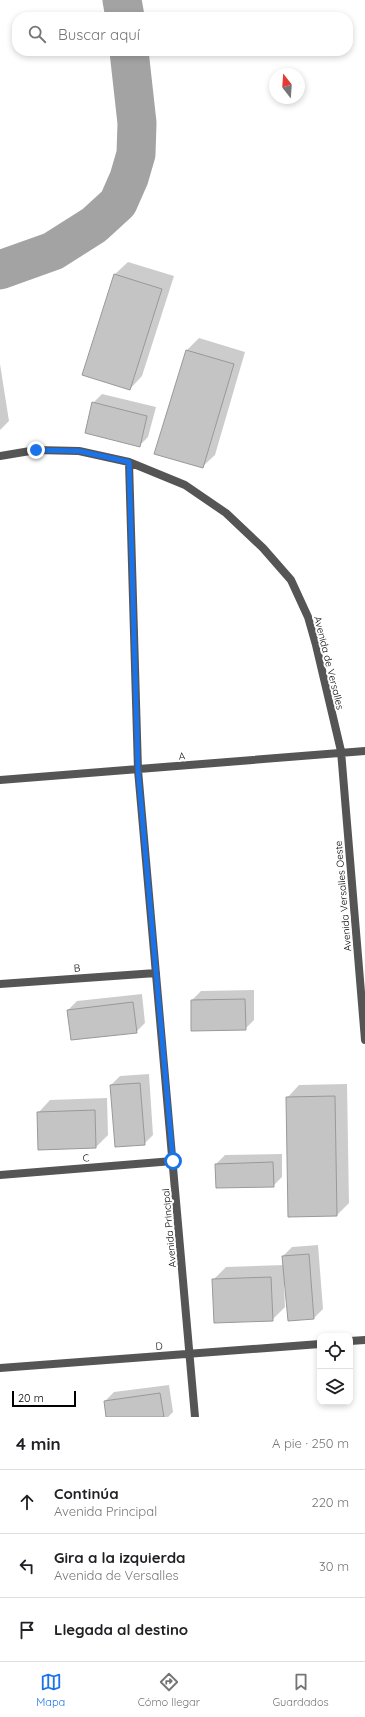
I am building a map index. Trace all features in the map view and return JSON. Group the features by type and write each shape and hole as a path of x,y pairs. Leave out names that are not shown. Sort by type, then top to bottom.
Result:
{"street":[{"name":"Avenida de Versalles","path":"0,456 36,450 79,451 129,462 185,485 226,513 263,548 291,580 308,617 341,751"},
{"name":"Avenida Principal","path":"129,462 138,770 195,1417"},
{"name":"A","path":"0,780 138,770 341,751 365,751"},
{"name":"Avenida Versalles Oeste","path":"341,751 365,1040"},
{"name":"B","path":"0,984 156,973"},
{"name":"C","path":"0,1175 173,1161"},
{"path":"353,1341 365,1340"},
{"name":"D","path":"0,1368 317,1344"}],"building":[{"path":"114,274 162,289 130,390 82,375"},
{"path":"186,350 234,364 203,468 154,454"},
{"path":"92,402 147,416 140,447 85,433"},
{"path":"245,999 246,1030 191,1031 191,1000"},
{"path":"133,1002 137,1033 71,1040 67,1010"},
{"path":"140,1083 145,1145 115,1147 110,1085"},
{"path":"335,1096 337,1216 288,1217 286,1097"},
{"path":"95,1110 96,1148 38,1150 37,1112"},
{"path":"273,1162 274,1187 216,1188 215,1164"},
{"path":"309,1254 314,1319 288,1321 282,1256"},
{"path":"271,1277 273,1321 214,1323 212,1279"},
{"path":"160,1393 164,1417 106,1417 104,1401"}],"waterway":[{"path":"122,0 124,12"},
{"path":"0,270 53,251 94,225 118,203 129,178 136,154 137,123 130,56"}],"route":[{"path":"36,450 79,451 129,462 138,770 173,1161"}]}
